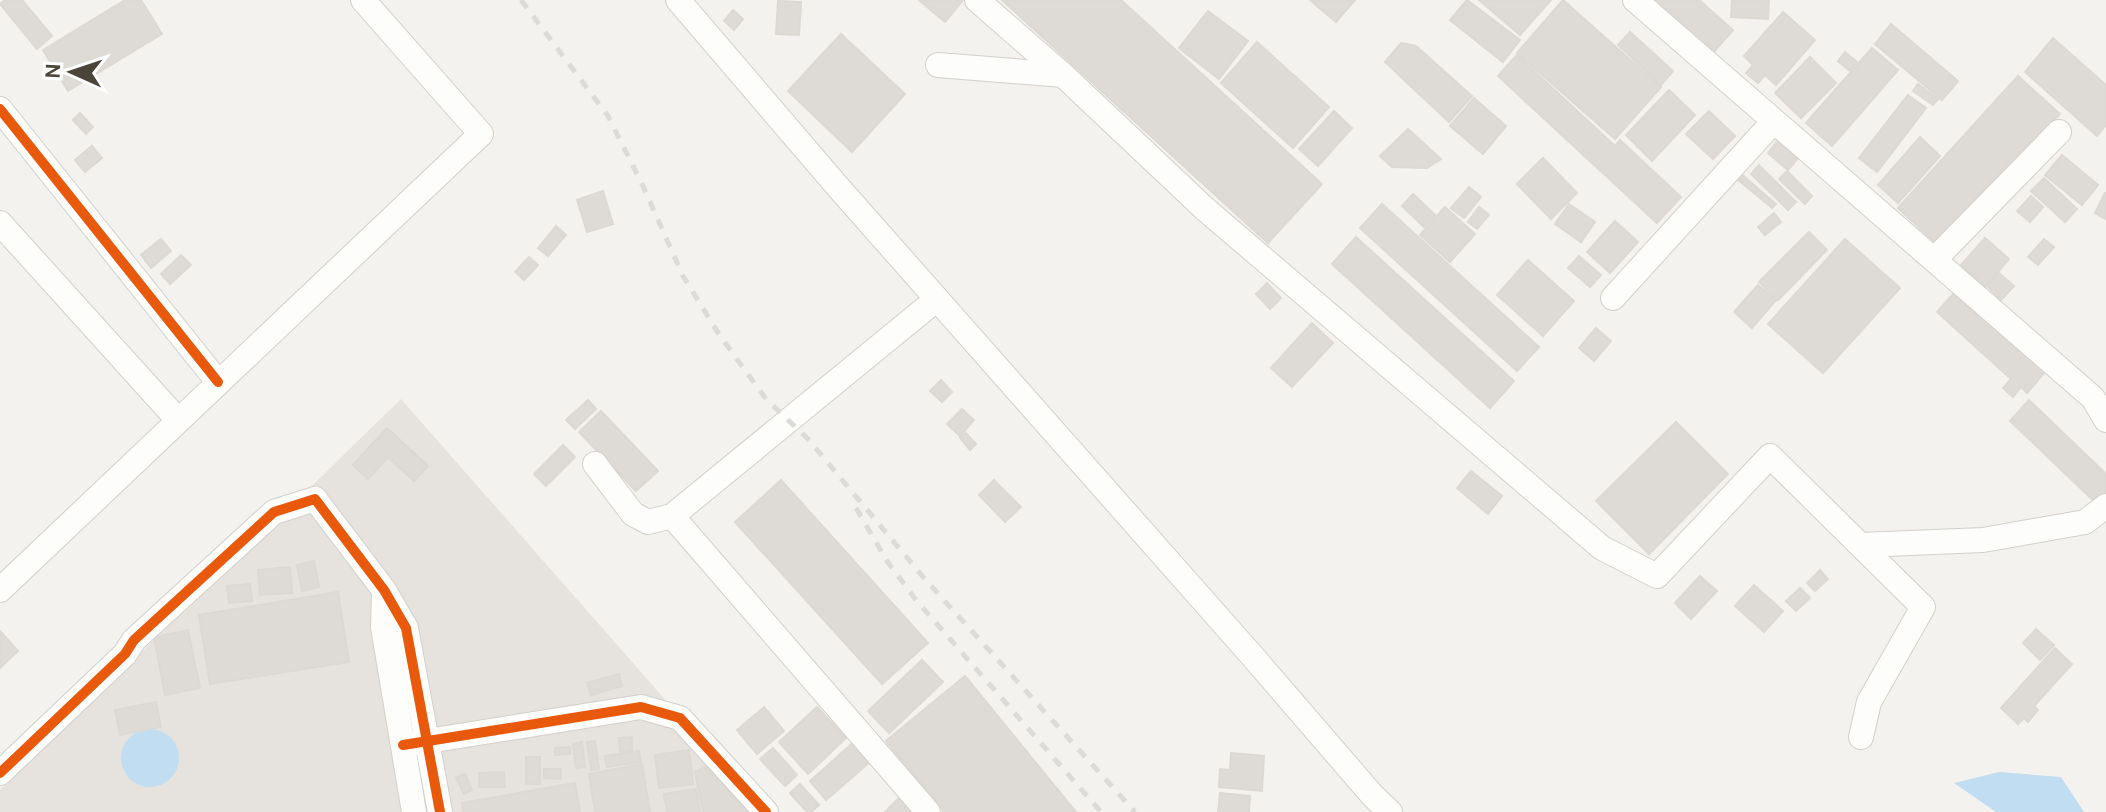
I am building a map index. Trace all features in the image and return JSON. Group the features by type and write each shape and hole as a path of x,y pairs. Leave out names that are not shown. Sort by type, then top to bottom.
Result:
{"street":[{"path":"0,590 481,134 363,0"},
{"path":"678,0 1390,812"},
{"path":"977,0 1063,75 1205,209 1602,548 1657,576 1770,456 1923,607 1869,702 1861,737"},
{"path":"1635,0 2093,398 2106,420"},
{"path":"938,65 1063,75"},
{"path":"0,109 218,382"},
{"path":"1613,298 1774,121"},
{"path":"1935,259 2059,132"},
{"path":"0,223 178,420"},
{"path":"595,464 633,514 648,522 672,516 937,299"},
{"path":"0,773 125,654 134,640 274,512 315,499 384,590 406,628 440,812"},
{"path":"1861,545 1983,540 2085,522 2106,506"},
{"path":"672,516 928,812"},
{"path":"384,590 383,627 414,812"},
{"path":"403,745 641,707 680,718 766,812"}],"shaded area":[{"path":"401,399 764,812 0,812 0,790"}],"water":[{"path":"150,729 161,731 170,738 177,747 177,769 170,778 161,785 150,787 139,785 130,778 123,769 121,758 123,747 130,738 139,731"},
{"path":"1999,772 2061,777 2084,812 1996,812 1954,783"}],"building":[{"path":"5,0 22,0 52,36 37,49 0,4"},
{"path":"125,0 141,0 162,34 68,91 43,50"},
{"path":"919,0 963,0 945,22"},
{"path":"1002,0 1121,0 1322,184 1268,243"},
{"path":"1310,0 1355,0 1336,22"},
{"path":"1467,0 1520,40 1503,62 1450,20"},
{"path":"1479,0 1551,0 1520,35"},
{"path":"1563,0 1661,87 1615,139 1517,53"},
{"path":"1652,0 1699,0 1733,30 1712,54"},
{"path":"1732,0 1769,0 1768,19 1731,17"},
{"path":"778,1 801,2 799,35 776,34"},
{"path":"733,10 743,19 734,30 724,21"},
{"path":"1208,11 1248,41 1219,79 1179,48"},
{"path":"1783,12 1815,40 1776,85 1765,75 1758,83 1746,73 1753,65 1744,56"},
{"path":"1891,24 1958,81 1942,100 1875,44"},
{"path":"1630,32 1673,71 1661,85 1618,45"},
{"path":"841,34 905,94 852,152 788,91"},
{"path":"2053,38 2106,85 2106,125 2097,136 2025,72"},
{"path":"1257,42 1329,107 1293,148 1221,83"},
{"path":"1401,43 1416,46 1472,96 1449,122 1385,62"},
{"path":"1872,48 1898,70 1832,146 1806,123"},
{"path":"1845,52 1857,62 1850,71 1838,61"},
{"path":"1517,55 1615,146 1620,140 1681,197 1657,223 1498,76"},
{"path":"1810,57 1836,83 1801,118 1775,93"},
{"path":"2018,76 2060,114 1939,246 1898,208"},
{"path":"1918,84 1938,99 1933,105 1913,91"},
{"path":"1669,90 1695,115 1652,161 1626,135"},
{"path":"1908,95 1926,108 1877,172 1859,158"},
{"path":"1474,98 1506,126 1483,154 1450,126"},
{"path":"1334,111 1352,128 1318,166 1299,149"},
{"path":"1709,111 1735,136 1713,159 1686,134"},
{"path":"80,113 93,127 86,134 73,120"},
{"path":"1408,129 1441,159 1427,168 1392,167 1380,156"},
{"path":"1920,137 1940,156 1898,203 1878,185"},
{"path":"1779,139 1800,156 1788,170 1768,153"},
{"path":"92,146 102,158 85,172 75,160"},
{"path":"2062,155 2098,185 2082,205 2045,175"},
{"path":"1543,158 1577,193 1551,219 1517,184"},
{"path":"1759,165 1796,202 1788,210 1751,174"},
{"path":"1787,171 1812,196 1805,204 1779,179"},
{"path":"1740,173 1776,204 1772,208 1736,178"},
{"path":"2044,178 2077,209 2065,222 2031,191"},
{"path":"1469,187 1481,197 1464,218 1451,208"},
{"path":"603,191 613,224 587,232 577,200"},
{"path":"2106,193 2106,219 2095,213"},
{"path":"1413,194 1435,215 1424,227 1402,206"},
{"path":"2031,196 2043,207 2030,222 2017,211"},
{"path":"1382,204 1539,347 1517,371 1360,228"},
{"path":"1569,204 1595,222 1581,242 1555,224"},
{"path":"1445,207 1475,234 1450,262 1420,235"},
{"path":"1479,207 1489,215 1477,229 1468,222"},
{"path":"1774,213 1781,222 1765,235 1758,227"},
{"path":"1615,221 1638,242 1610,273 1587,252"},
{"path":"556,226 566,235 548,256 538,248"},
{"path":"1809,232 1827,250 1778,300 1759,282"},
{"path":"1356,237 1514,381 1490,408 1332,264"},
{"path":"1985,238 2009,259 1985,287 1961,265"},
{"path":"161,239 171,251 151,268 141,255"},
{"path":"1845,239 1900,288 1823,373 1768,324"},
{"path":"2044,239 2054,247 2038,265 2028,257"},
{"path":"181,255 191,265 170,284 161,274"},
{"path":"1579,256 1601,275 1590,287 1568,268"},
{"path":"529,257 538,265 524,280 515,272"},
{"path":"1528,260 1574,301 1543,336 1497,295"},
{"path":"1999,273 2014,286 2001,300 1987,286"},
{"path":"1267,283 1281,298 1270,309 1256,294"},
{"path":"1758,285 1776,300 1752,328 1734,312"},
{"path":"1955,292 2045,372 2027,393 2021,387 2013,397 2003,388 2011,379 1937,312"},
{"path":"1312,323 1333,343 1292,387 1271,368"},
{"path":"1596,328 1611,341 1594,361 1579,348"},
{"path":"941,380 952,392 942,402 930,391"},
{"path":"588,400 596,409 575,429 566,420"},
{"path":"2029,400 2106,474 2106,492 2096,503 2010,421"},
{"path":"962,409 974,420 960,436 947,424"},
{"path":"601,411 658,471 636,491 579,432"},
{"path":"1676,422 1728,474 1649,554 1596,501"},
{"path":"387,428 428,466 414,481 388,457 368,479 353,465"},
{"path":"966,433 976,444 970,450 960,438"},
{"path":"563,445 575,457 546,486 534,474"},
{"path":"1471,471 1502,496 1488,514 1457,488"},
{"path":"781,480 928,643 882,684 735,522"},
{"path":"994,480 1021,507 1005,522 979,495"},
{"path":"314,561 319,587 302,591 297,565"},
{"path":"290,567 292,593 260,595 258,570"},
{"path":"1820,570 1828,579 1815,591 1807,583"},
{"path":"1700,576 1717,591 1691,619 1675,603"},
{"path":"250,584 252,601 229,603 227,586"},
{"path":"1754,585 1783,611 1764,632 1735,606"},
{"path":"1800,588 1810,598 1796,611 1786,601"},
{"path":"338,592 349,662 210,684 199,615"},
{"path":"2036,629 2054,645 2040,660 2023,643"},
{"path":"188,630 200,688 165,695 154,637"},
{"path":"0,631 18,651 0,668"},
{"path":"2055,648 2072,664 2034,706 2038,710 2028,722 2024,718 2018,724 2001,708"},
{"path":"922,660 943,682 889,733 868,711"},
{"path":"619,674 622,686 591,695 587,683"},
{"path":"965,676 1076,812 944,812 886,741"},
{"path":"156,702 161,727 120,735 115,710"},
{"path":"764,707 784,731 757,754 737,730"},
{"path":"817,707 846,738 808,774 779,742"},
{"path":"632,737 632,751 620,752 619,738"},
{"path":"595,741 599,769 591,770 587,742"},
{"path":"582,742 585,767 576,768 573,744"},
{"path":"854,742 871,761 826,800 810,781"},
{"path":"570,747 570,754 555,755 555,748"},
{"path":"773,748 797,775 785,786 760,759"},
{"path":"689,750 693,784 659,788 655,755"},
{"path":"639,751 641,762 607,767 605,756"},
{"path":"1231,753 1264,756 1262,791 1219,787 1220,769 1230,770"},
{"path":"526,757 540,757 540,784 526,784"},
{"path":"642,764 650,812 595,812 589,774"},
{"path":"707,766 748,812 703,812 695,772"},
{"path":"544,769 561,769 561,779 544,778"},
{"path":"504,772 505,787 479,787 479,773"},
{"path":"465,774 472,790 464,794 456,778"},
{"path":"575,783 580,812 463,812 462,803"},
{"path":"800,784 819,805 811,812 807,812 790,793"},
{"path":"696,789 700,812 667,812 664,794"},
{"path":"1220,793 1250,796 1249,812 1218,812"},
{"path":"900,797 916,812 885,812"}],"railway":[{"path":"521,0 608,116 683,276 720,336 766,399 808,439 924,578 1135,812"},
{"path":"856,508 887,561 916,600 1101,812"}],"cycle path":[{"path":"0,109 218,382"},
{"path":"0,773 125,654 134,640 274,512 315,499 384,590 406,628 440,812"},
{"path":"403,745 641,707 680,718 766,812"}]}
